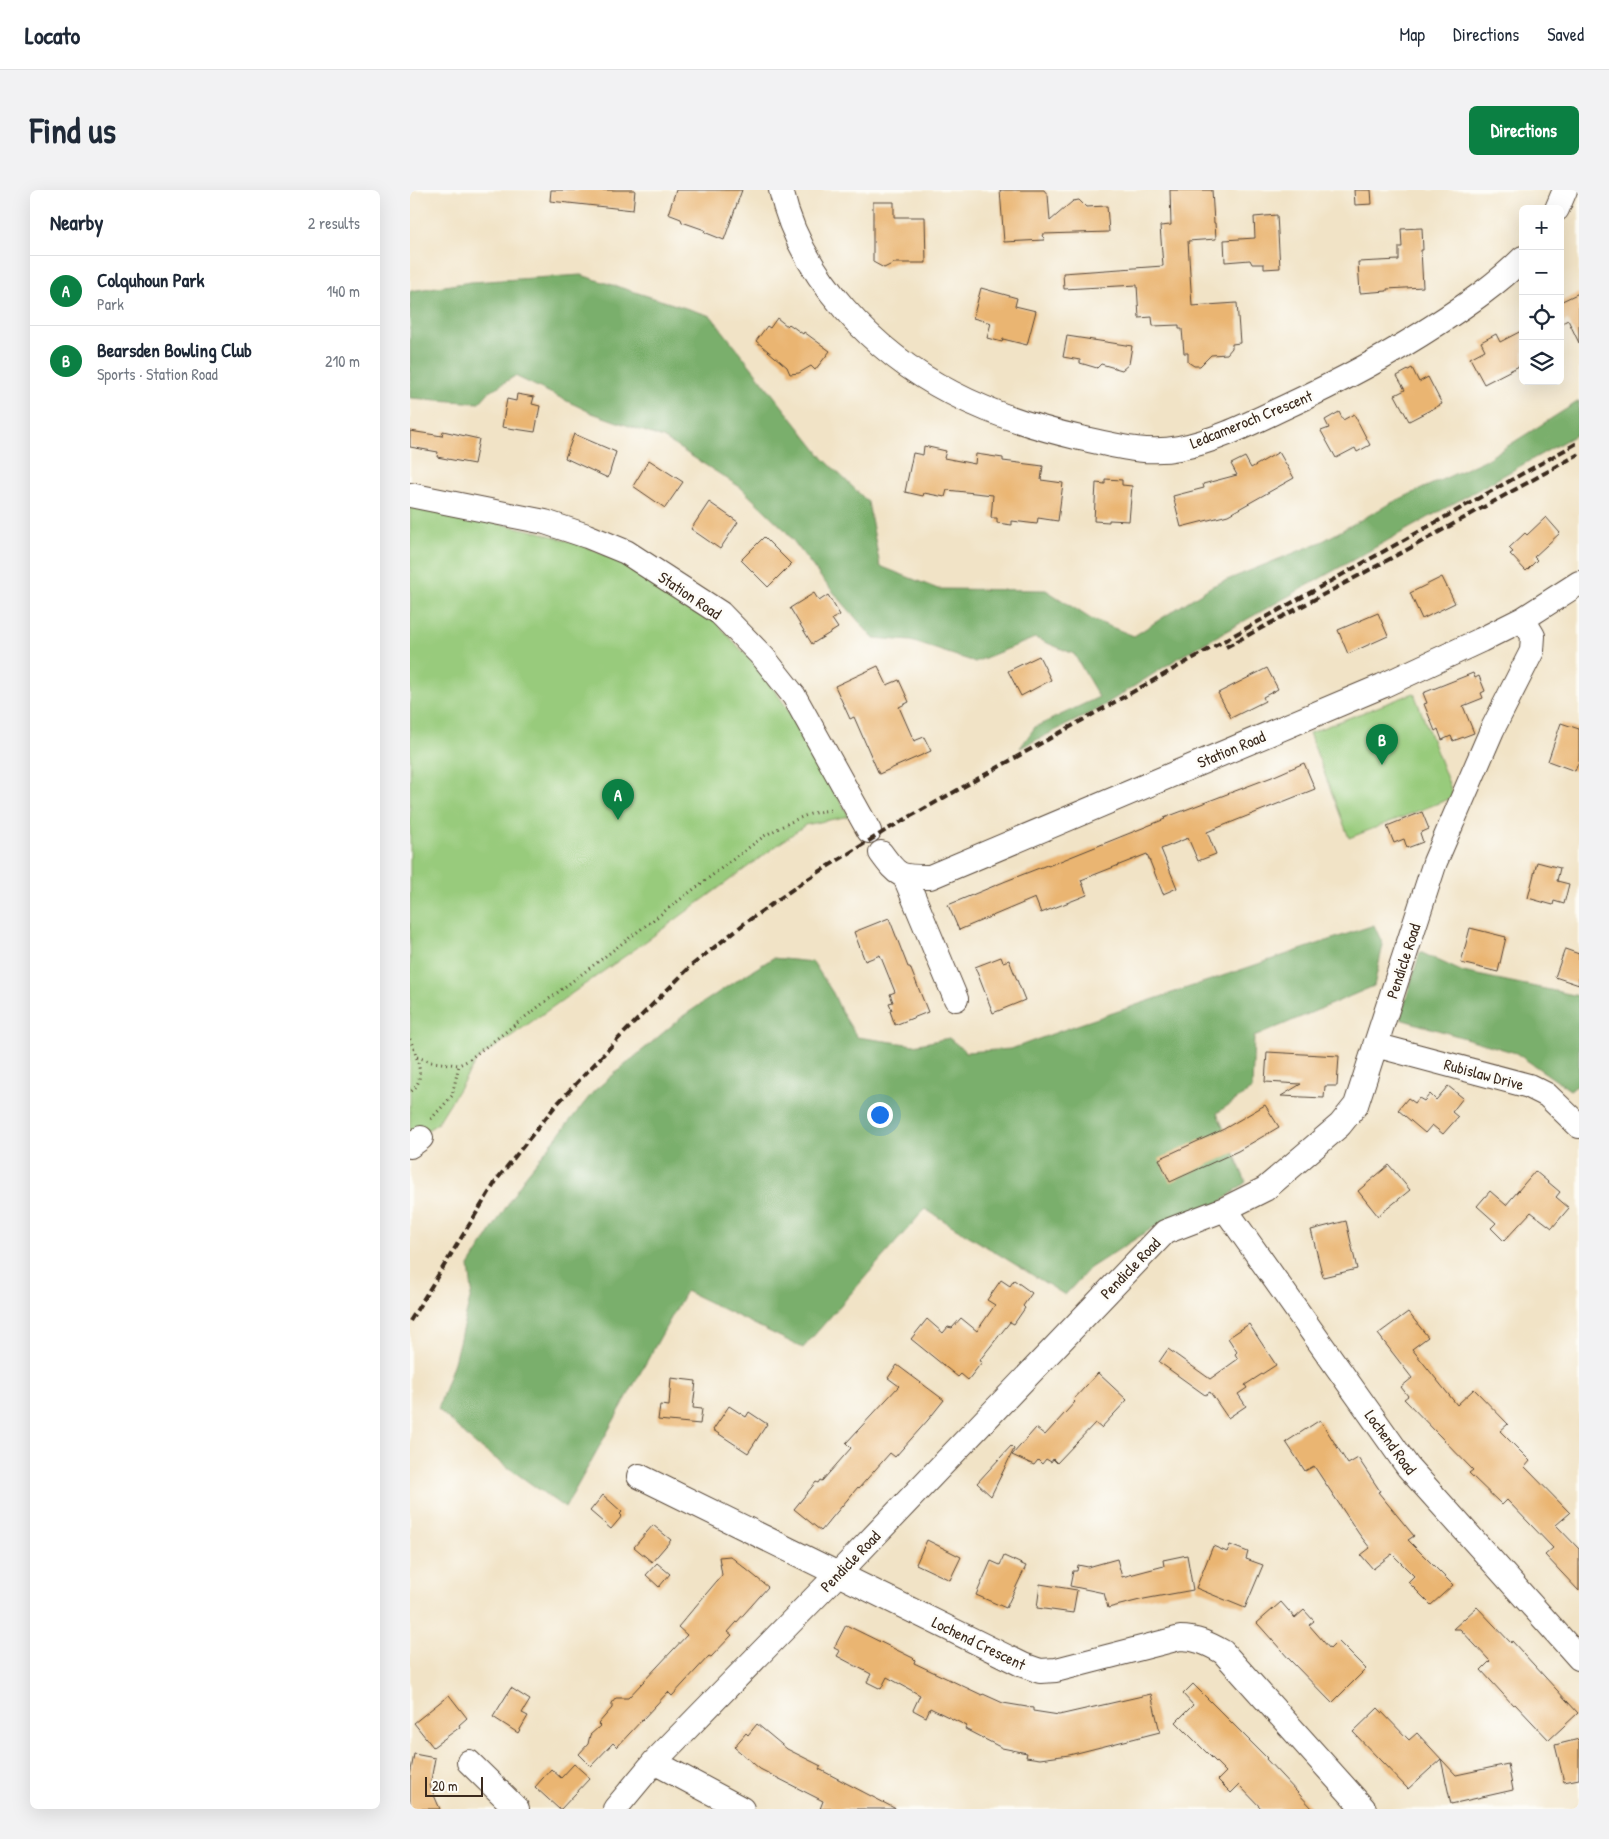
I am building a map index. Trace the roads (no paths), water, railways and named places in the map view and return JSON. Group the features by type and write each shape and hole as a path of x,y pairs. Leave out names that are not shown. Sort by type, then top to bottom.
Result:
{"street":[{"name":"Ledcameroch Crescent","path":"781,190 792,226 821,280 849,314 909,367 951,393 1002,415 1076,437 1123,448 1156,451 1179,448 1202,442 1256,421 1330,386 1409,342 1474,300 1501,280 1519,262"},
{"path":"1558,205 1565,190"},
{"name":"Station Road","path":"410,495 545,522 587,536 626,552 720,613 764,658 794,696 869,831"},
{"name":"Station Road","path":"905,877 930,877 1382,686 1523,619 1579,583"},
{"name":"Pendicle Road","path":"615,1809 654,1762 838,1575 1165,1232 1225,1208 1265,1189 1340,1125 1356,1106 1435,862 1492,730 1532,651 1532,636 1523,619"},
{"path":"881,853 891,867 905,877 956,999"},
{"name":"Rubislaw Drive","path":"1375,1045 1529,1086 1547,1094 1579,1126"},
{"name":"Lochend Road","path":"1225,1208 1408,1467 1579,1658"},
{"name":"Lochend Crescent","path":"639,1476 1022,1665 1040,1671 1056,1670 1180,1638 1193,1638 1207,1643 1224,1652 1364,1809"},
{"path":"468,1762 517,1809"},
{"path":"654,1762 742,1809"}],"railway":[{"path":"410,1321 498,1178 556,1105 692,965 745,923 803,882 888,829 1579,442"},
{"path":"1226,647 1579,454"}],"place":[{"name":"Bearsden Bowling Club","path":"1382,765"},
{"name":"Colquhoun Park","path":"618,820"}]}
